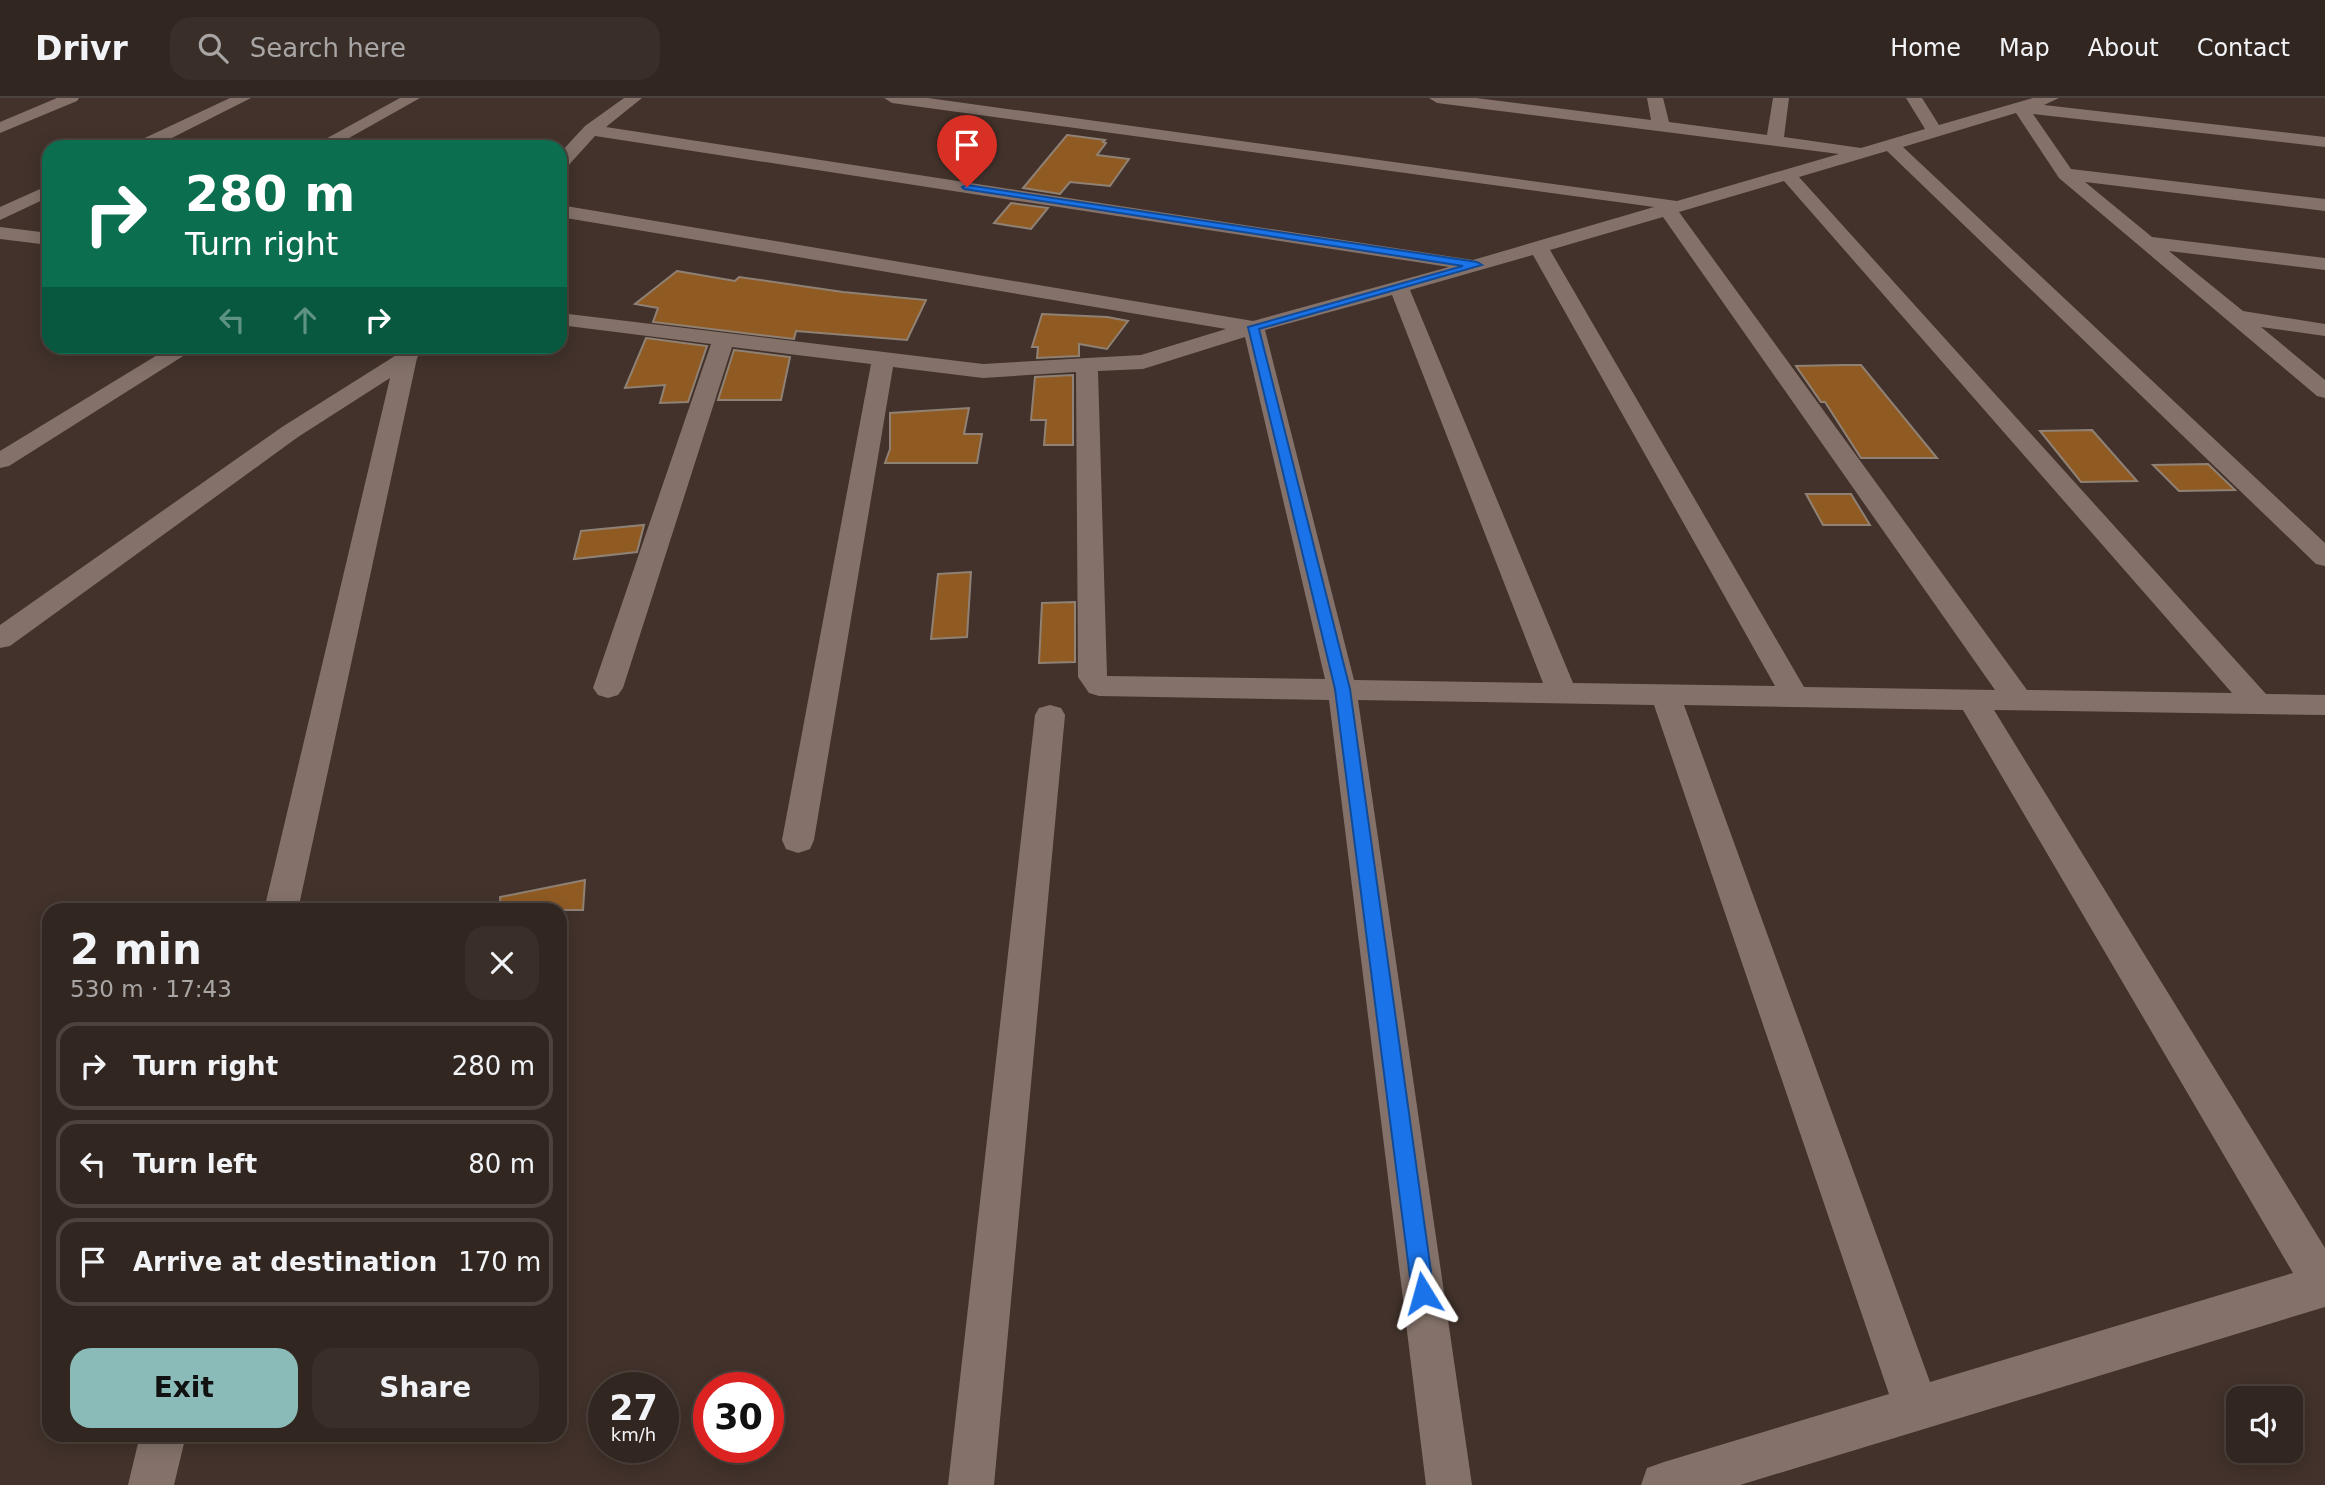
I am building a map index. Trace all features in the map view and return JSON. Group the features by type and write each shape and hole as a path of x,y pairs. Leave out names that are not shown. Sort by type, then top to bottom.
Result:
{"street":[{"path":"0,128 71,98"},
{"path":"155,140 243,98"},
{"path":"333,140 412,98"},
{"path":"567,156 591,130 634,98"},
{"path":"892,98 1675,208 2018,700"},
{"path":"1437,98 1535,104 1661,127 1866,152"},
{"path":"1655,98 1661,127"},
{"path":"1775,141 1781,98"},
{"path":"1914,98 1934,131"},
{"path":"567,320 983,371 1143,362 1253,327 1477,265 2051,98"},
{"path":"2021,107 2325,142"},
{"path":"2021,107 2065,174 2325,391"},
{"path":"591,130 1477,265"},
{"path":"1891,145 2325,558"},
{"path":"2065,174 2325,205"},
{"path":"1788,175 2258,704"},
{"path":"0,214 42,193"},
{"path":"567,212 1253,327"},
{"path":"0,233 42,238"},
{"path":"2146,242 2325,264"},
{"path":"1538,247 1795,696"},
{"path":"1399,287 1562,692"},
{"path":"2237,317 2325,330"},
{"path":"1253,327 1342,689 1449,1485"},
{"path":"608,688 723,340"},
{"path":"0,461 175,354"},
{"path":"0,639 290,432 406,354"},
{"path":"283,903 409,354"},
{"path":"798,840 883,359"},
{"path":"1087,365 1093,677 1099,686 2325,705"},
{"path":"1665,694 1917,1409"},
{"path":"1664,1485 2325,1286 1972,699"},
{"path":"971,1485 1050,715"},
{"path":"151,1485 161,1442"}],"building":[{"path":"1067,135 1105,140 1103,142 1106,143 1097,155 1129,159 1110,186 1070,182 1060,194 1023,188"},
{"path":"1011,203 1048,208 1031,229 994,223"},
{"path":"677,271 735,281 739,277 843,292 926,300 907,340 796,331 794,339 653,322 658,308 635,304"},
{"path":"1042,314 1107,317 1128,321 1107,349 1079,344 1079,356 1037,358 1038,347 1032,347"},
{"path":"646,338 707,346 688,402 660,403 665,385 625,388"},
{"path":"734,350 790,357 781,400 718,400"},
{"path":"1861,365 1937,458 1861,458 1825,402 1821,402 1796,366"},
{"path":"1073,375 1073,445 1044,445 1046,420 1031,420 1035,377"},
{"path":"969,408 964,434 982,434 977,463 885,463 890,449 890,413"},
{"path":"2092,430 2137,481 2081,482 2040,431"},
{"path":"2208,464 2235,490 2179,491 2153,465"},
{"path":"1806,494 1851,494 1870,525 1823,525"},
{"path":"644,525 637,552 574,559 581,531"},
{"path":"971,572 967,637 931,639 938,574"},
{"path":"1075,602 1075,662 1039,663 1042,603"},
{"path":"585,880 583,910 567,910 567,903 500,903 500,897"}],"route":[{"path":"967,187 1477,265 1253,327 1342,689 1423,1293"}]}
